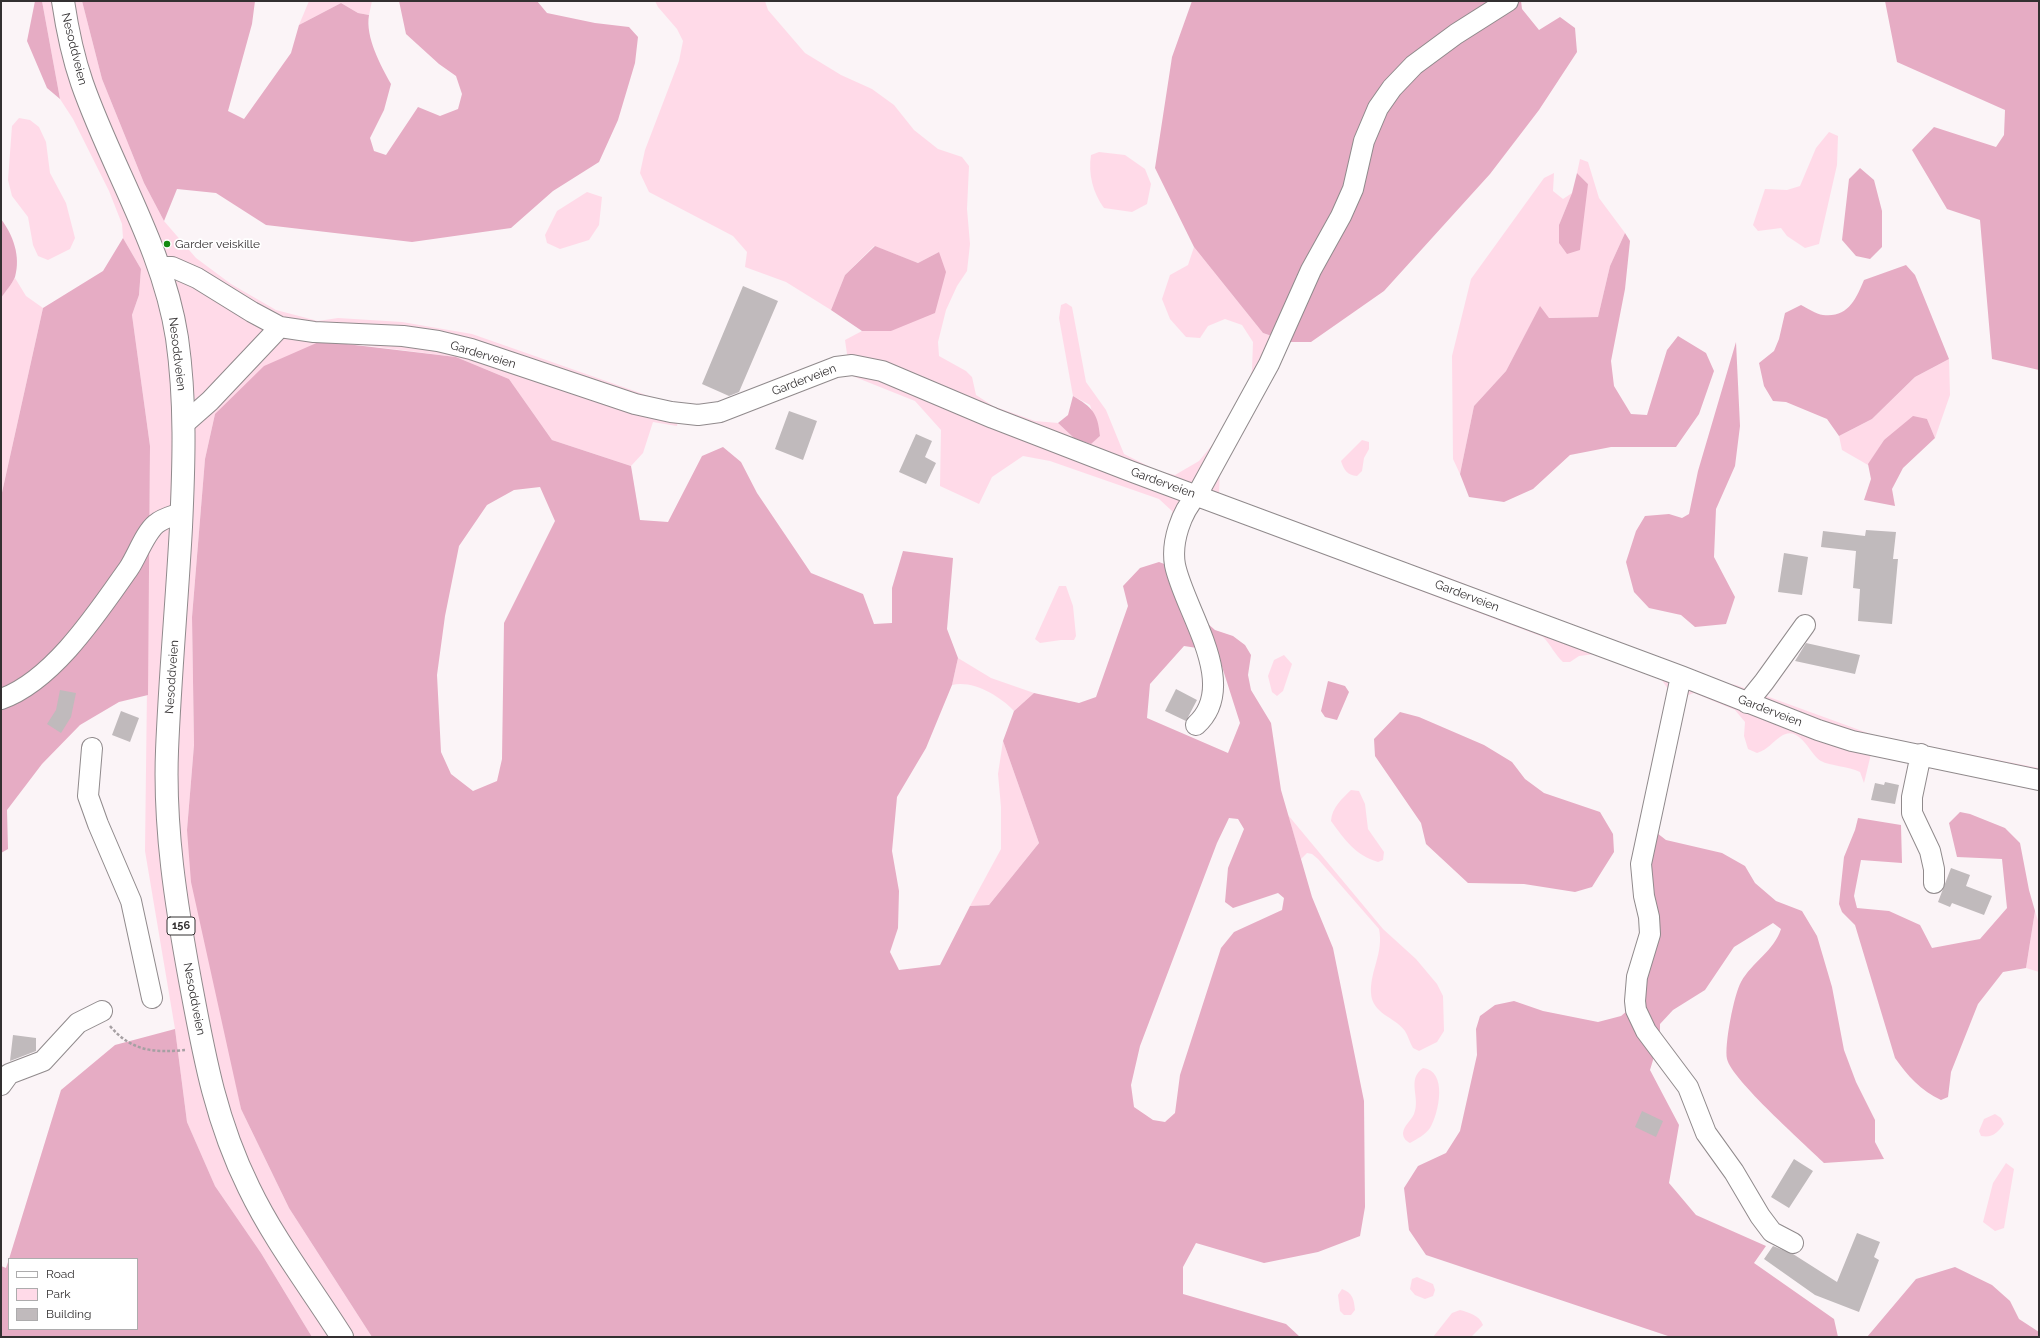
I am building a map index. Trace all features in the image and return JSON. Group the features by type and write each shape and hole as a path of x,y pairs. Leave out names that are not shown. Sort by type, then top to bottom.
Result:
{"main road":[{"name":"Nesoddveien","path":"63,1 70,40 81,80 99,128 141,220 160,266 168,292 177,337 185,423 167,749 167,813 177,903 203,1047 218,1114 250,1191 275,1233 342,1337"}],"street":[{"path":"1196,725 1204,718 1210,703 1213,689 1211,664 1202,634 1181,586 1175,564 1175,545 1184,513 1197,495 1269,364 1311,270 1341,216 1353,189 1364,141 1378,108 1392,88 1414,65 1456,34 1508,1"},
{"name":"Garderveien","path":"160,266 172,267 197,278 252,312 280,327 314,332 403,336 438,341 470,350 634,404 671,412 698,415 720,412 836,367 852,365 882,371 993,418 1681,676 1818,730 1852,740 2039,780"},
{"path":"185,423 210,401 280,327"},
{"path":"1,699 20,691 39,677 62,655 115,588 154,527 162,520 181,513"},
{"path":"1747,703 1806,625"},
{"path":"1681,676 1641,859 1641,877 1649,917 1650,934 1637,977 1635,1001 1636,1010 1646,1031 1688,1087 1706,1133 1734,1172 1760,1216 1772,1232 1793,1243"},
{"path":"92,748 88,796 98,824 131,901 152,998"},
{"path":"1921,754 1912,796 1912,813 1930,851 1934,868 1934,883"},
{"path":"1,1085 9,1074 43,1061 78,1023 102,1011"}],"path":[{"path":"102,1011 110,1027 134,1046 167,1052 203,1047"}],"green space":[{"path":"42,1 82,1 102,79 144,183 164,221 196,258 231,284 276,310 318,321 338,318 402,322 472,334 666,402 681,402 677,426 653,422 643,453 631,466 552,440 509,379 456,357 354,344 215,414 205,459 192,617 194,745 187,830 241,1109 289,1208 372,1337 312,1337 261,1253 215,1186 187,1122 175,1029 145,851 150,446 132,315 139,295 141,269 123,238 122,224 109,191 73,119 60,99"},
{"path":"309,1 372,1 369,15 358,13 341,3 299,25"},
{"path":"655,1 765,1 768,10 805,53 841,75 872,89 894,105 914,130 938,149 962,157 969,166 967,209 970,244 967,271 957,286 946,310 938,342 939,356 966,371 972,377 976,395 993,406 1035,421 1058,423 1075,439 1090,444 1100,436 1090,405 1073,396 1059,318 1061,305 1066,303 1072,307 1086,382 1106,410 1124,454 1158,471 1175,475 1199,461 1227,427 1247,391 1252,370 1253,342 1242,325 1225,319 1208,326 1200,338 1186,337 1170,319 1162,299 1170,275 1188,265 1194,247 1263,333 1289,342 1220,468 1219,494 1242,504 1312,527 1372,552 1439,574 1717,682 1736,685 1876,736 2039,768 2039,789 1871,754 1864,783 1860,772 1821,761 1804,741 1793,734 1787,733 1767,748 1757,753 1748,749 1744,736 1745,722 1735,710 1694,693 1683,697 1656,818 1652,900 1638,940 1668,689 1661,679 1595,654 1579,656 1570,662 1563,662 1543,637 1212,512 1195,507 1174,524 1172,511 1159,499 1050,461 1023,456 992,477 979,504 940,486 941,430 915,401 850,375 845,340 862,331 891,331 939,252 918,263 874,246 845,275 831,310 786,282 745,267 747,252 733,236 649,192 640,173 645,150 679,61 683,41 677,29 658,7"},
{"path":"19,118 30,120 39,127 46,142 50,173 66,203 75,238 70,249 48,260 38,256 33,245 28,217 12,196 8,180 12,126"},
{"path":"1829,132 1838,136 1837,165 1819,244 1805,248 1787,236 1781,228 1758,231 1753,225 1765,189 1787,190 1800,186 1816,148"},
{"path":"1099,152 1125,155 1145,169 1151,184 1147,204 1132,212 1104,208 1094,190 1090,169 1091,155"},
{"path":"1580,159 1588,162 1599,198 1625,233 1610,266 1598,317 1548,318 1540,307 1506,371 1474,406 1460,474 1453,459 1452,356 1471,279 1544,178 1554,173 1553,191 1563,199 1572,193 1559,225 1588,184 1577,173"},
{"path":"587,192 602,197 599,225 589,240 560,249 547,243 545,235 557,211"},
{"path":"15,278 26,296 43,308 1,497 1,298"},
{"path":"1949,359 1950,395 1935,438 1927,419 1884,440 1868,465 1842,450 1839,436 1872,419 1915,377"},
{"path":"1362,440 1369,442 1369,449 1364,458 1362,471 1357,476 1346,472 1341,461"},
{"path":"1059,586 1066,586 1073,606 1076,636 1074,640 1040,643 1035,639"},
{"path":"1284,655 1292,664 1283,691 1277,696 1272,692 1268,676 1274,660"},
{"path":"958,658 991,678 1034,693 1014,711 986,690 969,685 952,685"},
{"path":"1003,741 1039,843 989,905 970,906 1001,849 1001,807 998,774"},
{"path":"1351,790 1359,791 1365,804 1368,829 1384,852 1383,860 1378,862 1357,851 1351,846 1331,821 1335,807"},
{"path":"1288,815 1383,929 1416,959 1437,984 1443,996 1444,1031 1437,1042 1419,1051 1413,1048 1401,1026 1375,1006 1372,1000 1371,985 1380,946 1379,929 1318,859 1312,854 1307,853 1301,859"},
{"path":"2035,911 2039,924 2039,972 2026,968"},
{"path":"1423,1068 1431,1071 1439,1084 1438,1103 1430,1128 1423,1135 1410,1143 1405,1139 1403,1133 1416,1108 1415,1078"},
{"path":"1995,1114 2001,1118 2004,1124 1994,1134 1989,1136 1981,1136 1979,1131 1984,1119"},
{"path":"2006,1163 2014,1169 2004,1228 1995,1231 1983,1222 1993,1183"},
{"path":"1417,1277 1433,1284 1435,1290 1433,1296 1425,1299 1415,1295 1410,1289 1412,1279"},
{"path":"1342,1289 1351,1295 1353,1300 1355,1310 1351,1315 1344,1315 1340,1311 1338,1295"},
{"path":"1460,1310 1471,1313 1479,1319 1483,1325 1471,1337 1433,1337 1452,1313"}],"shaded area":[{"path":"35,1 42,1 60,99 47,88 27,41"},
{"path":"82,1 255,1 252,24 228,111 244,119 291,53 299,25 341,3 358,13 369,15 369,33 375,51 391,84 384,110 370,138 374,151 386,155 418,107 440,116 458,109 462,94 456,76 439,64 406,34 399,1 537,1 547,13 595,23 629,27 638,37 635,63 618,120 599,162 553,191 511,228 412,242 266,225 216,193 177,189 164,221 144,183 102,79"},
{"path":"1192,1 1521,1 1522,9 1539,30 1560,17 1575,28 1577,52 1539,110 1490,174 1384,291 1311,342 1289,342 1263,333 1194,247 1155,168 1172,57"},
{"path":"1885,1 2039,1 2039,370 1992,359 1980,220 1947,209 1912,150 1934,127 1996,147 2004,135 2005,110 1897,62"},
{"path":"1860,168 1874,180 1882,211 1882,247 1870,259 1856,256 1842,240 1849,179"},
{"path":"1577,173 1588,184 1580,250 1567,254 1559,243 1559,225 1572,193"},
{"path":"1,219 15,246 17,269 15,277 1,298"},
{"path":"1625,233 1630,241 1625,289 1611,361 1614,386 1631,414 1647,415 1667,350 1678,336 1706,353 1714,371 1699,414 1676,447 1611,447 1570,455 1533,489 1504,502 1469,497 1460,474 1474,406 1506,371 1540,306 1549,318 1598,317 1610,266"},
{"path":"123,238 141,269 139,295 132,315 150,446 148,695 119,702 80,725 42,764 7,810 8,849 1,853 1,497 43,308 103,271"},
{"path":"875,246 918,263 939,252 946,272 935,313 891,331 862,331 831,310 845,275"},
{"path":"1906,265 1915,275 1949,359 1915,377 1872,419 1839,436 1827,419 1786,402 1773,401 1764,386 1759,363 1774,351 1779,339 1785,313 1801,305 1823,315 1839,313 1850,306 1858,294 1864,280"},
{"path":"321,341 456,357 509,379 552,440 631,466 640,520 668,522 702,456 723,447 741,462 757,493 811,573 863,594 874,624 892,623 892,588 903,551 953,558 947,629 958,658 952,685 926,748 897,797 892,851 899,891 898,928 890,952 899,970 940,965 970,906 989,905 1039,843 1003,741 1014,711 1034,693 1079,703 1096,697 1128,606 1123,586 1140,568 1159,562 1180,570 1200,617 1215,630 1233,636 1245,645 1251,655 1248,675 1251,690 1271,723 1281,790 1312,897 1333,948 1364,1101 1365,1207 1360,1236 1318,1252 1264,1263 1196,1243 1183,1267 1183,1294 1286,1324 1300,1337 372,1337 289,1208 241,1109 191,882 187,830 194,745 192,617 205,459 215,414 264,366","holes":["540,487 555,521 504,623 502,759 497,781 473,791 451,774 441,752 437,675 445,616 459,546 487,505 514,490","1184,646 1217,651 1240,723 1228,753 1147,718 1150,684","1229,818 1238,819 1244,829 1228,868 1225,902 1233,908 1278,893 1284,898 1282,910 1234,932 1221,948 1180,1075 1175,1113 1165,1122 1153,1120 1134,1107 1131,1085 1140,1046 1217,843"]},
{"path":"1736,342 1740,426 1735,466 1716,509 1714,557 1735,597 1726,624 1695,627 1681,615 1649,608 1634,592 1626,562 1636,531 1645,516 1669,514 1682,518 1689,514 1698,471"},
{"path":"1073,396 1089,407 1096,416 1100,436 1091,444 1075,439 1058,423 1068,415"},
{"path":"1913,416 1927,419 1935,438 1903,468 1892,489 1895,506 1864,500 1871,479 1868,464 1884,440"},
{"path":"1328,681 1345,686 1349,692 1337,720 1325,717 1321,711"},
{"path":"1400,712 1419,717 1484,745 1512,762 1525,779 1544,793 1600,812 1613,834 1614,852 1592,887 1575,892 1524,884 1468,883 1426,844 1421,823 1375,756 1374,739"},
{"path":"1960,812 1970,814 2005,828 2020,843 2029,890 2035,911 2026,968 2003,972 1978,1004 1951,1072 1948,1097 1941,1100 1927,1092 1915,1082 1895,1058 1855,925 1842,912 1839,904 1844,857 1855,830 1858,818 1901,825 1902,863 1861,860 1854,896 1857,908 1889,911 1920,925 1932,948 1980,939 2007,908 2002,859 1957,857 1949,823"},
{"path":"1657,833 1666,840 1722,853 1745,866 1755,883 1776,901 1802,911 1817,936 1832,987 1844,1050 1856,1082 1875,1120 1875,1142 1884,1159 1824,1163 1755,1096 1732,1069 1727,1059 1726,1052 1728,1032 1738,988 1751,968 1778,937 1781,929 1773,923 1734,947 1705,990 1673,1010 1660,1024 1660,1037 1650,1070 1679,1125 1669,1183 1696,1215 1766,1246 1754,1263 1834,1319 1838,1337 1671,1337 1426,1255 1409,1230 1404,1188 1418,1166 1446,1153 1460,1131 1477,1055 1476,1029 1480,1016 1495,1005 1514,1001 1543,1011 1598,1022 1621,1016 1627,1011 1641,1006 1647,860"},
{"path":"175,1029 187,1122 215,1186 261,1253 312,1337 1,1337 1,1266 6,1268 8,1262 8,1330 138,1330 138,1258 9,1258 61,1090 115,1045"},
{"path":"1955,1267 1992,1285 2010,1301 2019,1319 2039,1332 2039,1337 1867,1337 1916,1279"}],"building":[{"path":"743,286 778,301 739,392 729,396 702,384"},
{"path":"789,411 817,421 803,460 775,449"},
{"path":"916,434 932,441 925,457 936,463 926,484 899,472"},
{"path":"1866,530 1896,532 1893,559 1898,559 1892,624 1858,621 1860,589 1853,588 1856,551 1821,547 1823,531 1865,536"},
{"path":"1784,553 1808,557 1802,595 1778,592"},
{"path":"1806,643 1860,655 1855,674 1795,661"},
{"path":"1176,689 1197,700 1186,721 1165,711"},
{"path":"60,690 76,693 71,717 61,733 47,724 56,710"},
{"path":"121,711 139,718 130,742 112,735"},
{"path":"1885,782 1899,785 1895,804 1871,800 1875,783 1884,785"},
{"path":"1951,868 1970,875 1966,886 1992,896 1984,915 1952,903 1950,907 1938,902"},
{"path":"13,1035 36,1038 36,1051 10,1061"},
{"path":"1642,1111 1663,1121 1656,1137 1635,1127"},
{"path":"1794,1159 1813,1171 1789,1208 1771,1197"},
{"path":"1857,1233 1880,1242 1874,1257 1879,1260 1859,1312 1815,1295 1764,1259 1773,1246 1793,1254 1837,1282"}],"place":[{"name":"Garder veiskille","path":"167,244"}]}
